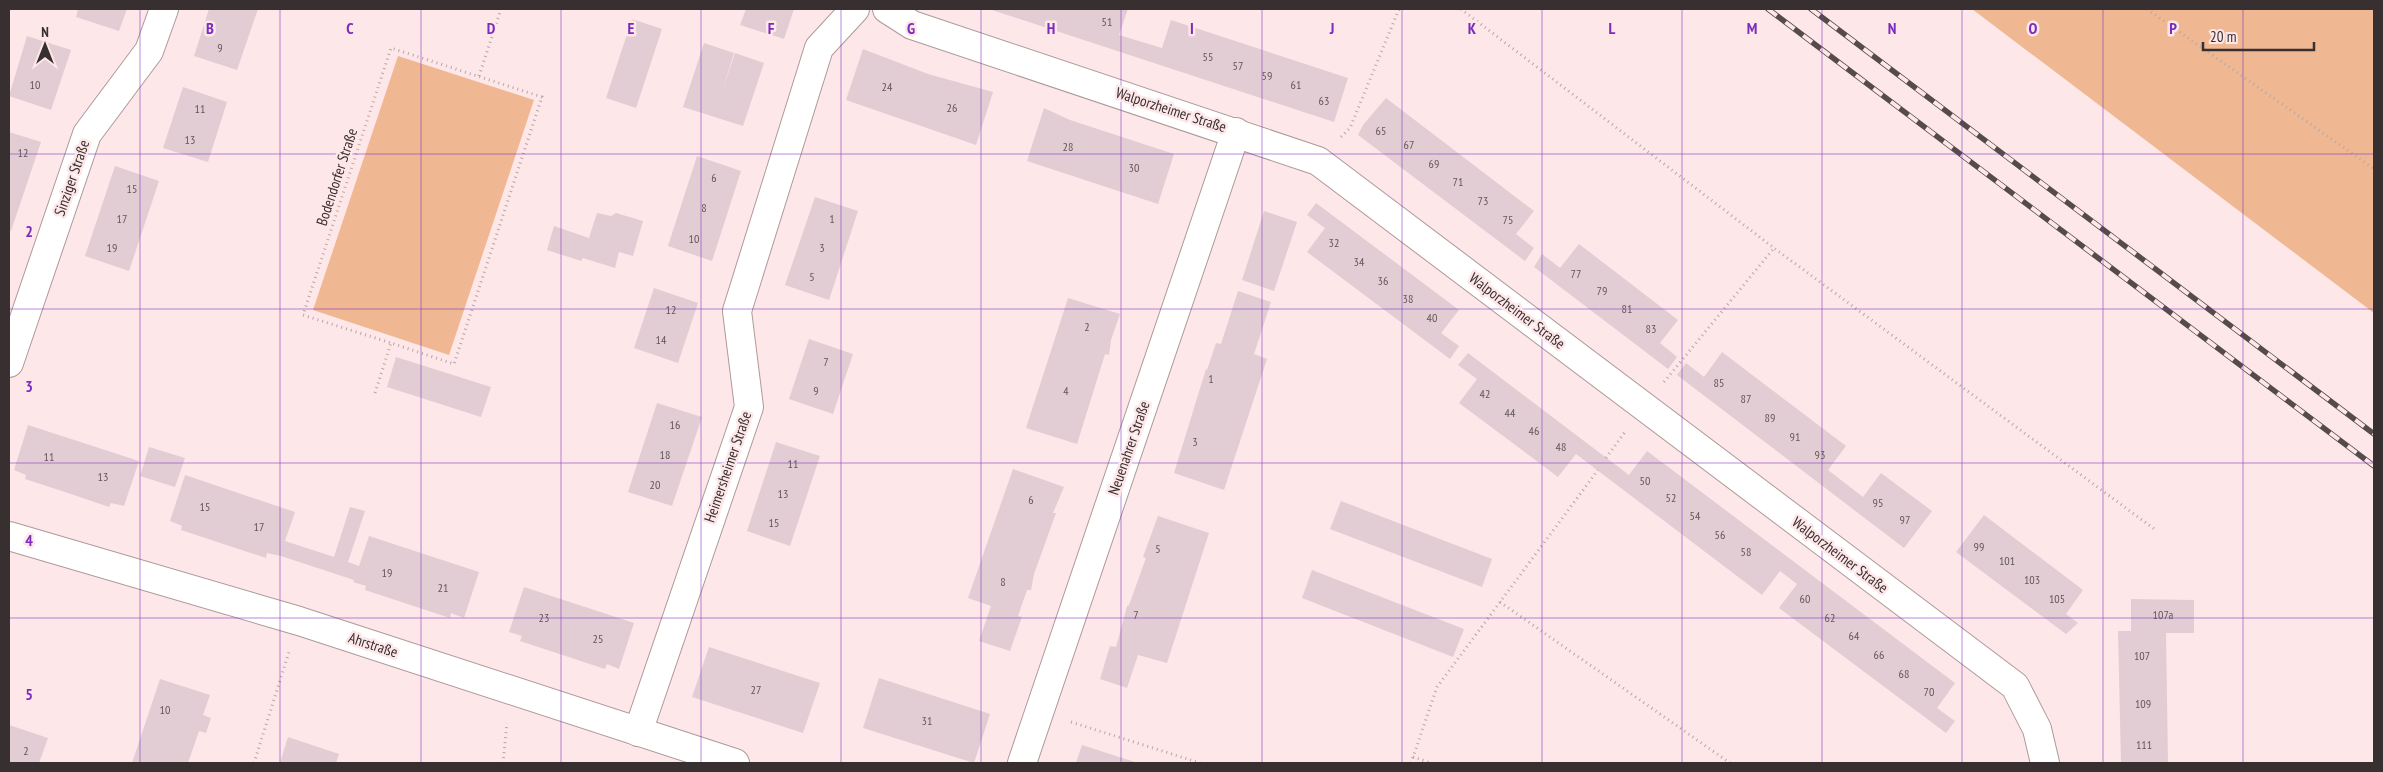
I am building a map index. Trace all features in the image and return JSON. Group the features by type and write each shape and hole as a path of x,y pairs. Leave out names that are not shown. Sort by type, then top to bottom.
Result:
{"street":[{"name":"Sinziger Straße","path":"9,363 87,134 150,51 164,9"},
{"name":"Heimersheimer Straße","path":"638,732 749,406 737,311 819,48 855,9"},
{"name":"Walporzheimer Straße","path":"887,9 912,25 1318,161 2015,686 2037,729 2045,763"},
{"name":"Neuenahrer Straße","path":"1022,763 1236,132"},
{"name":"Ahrstraße","path":"9,536 299,621 735,763"}],"path":[{"path":"480,76 501,9"},
{"path":"1318,161 1350,128 1399,9"},
{"path":"1461,9 1774,248 2157,531"},
{"path":"2147,9 2374,169"},
{"name":"Bodendorfer Straße","path":"391,48 542,97 454,364 391,343 303,315 391,48"},
{"path":"1644,406 1774,248"},
{"path":"375,393 391,343"},
{"path":"1411,763 1437,687 1598,470"},
{"path":"1500,602 1730,763"},
{"path":"254,763 299,621"},
{"path":"503,763 511,690"},
{"path":"1040,711 1200,763"},
{"path":"1413,757 1431,763"}],"shaded area":[{"path":"1972,9 2374,9 2374,313"},
{"path":"398,56 534,100 449,355 313,310"}],"building":[{"path":"78,9 127,9 119,31 76,17"},
{"path":"209,9 258,9 237,70 194,56"},
{"path":"746,9 794,9 784,39 740,25"},
{"path":"989,9 1128,9 1119,35 1162,48 1171,20 1348,78 1334,122"},
{"path":"632,19 662,29 636,108 606,98"},
{"path":"27,36 71,50 51,110 9,96"},
{"path":"704,43 734,53 723,89 735,53 764,63 743,126 683,107"},
{"path":"863,49 928,74 993,92 976,145 846,100"},
{"path":"183,87 227,102 208,162 163,148"},
{"path":"1386,98 1534,211 1516,234 1534,248 1525,261 1358,135 1363,125"},
{"path":"1044,108 1070,120 1174,154 1158,204 1027,161"},
{"path":"9,132 41,142 11,231 9,231"},
{"path":"697,156 741,171 712,261 668,246"},
{"path":"115,166 159,181 129,271 85,256"},
{"path":"815,197 858,211 829,300 785,285"},
{"path":"1316,203 1459,310 1441,333 1459,346 1450,359 1307,252 1325,228 1307,215"},
{"path":"1264,211 1297,222 1274,291 1242,280"},
{"path":"597,213 611,216 616,213 643,221 633,256 619,252 615,268 583,258 581,261 547,250 554,226 589,238"},
{"path":"1579,244 1678,320 1660,343 1677,357 1668,369 1534,267 1542,254 1560,268"},
{"path":"654,288 698,303 678,363 634,348"},
{"path":"1238,291 1271,302 1254,354 1267,359 1224,490 1174,473 1206,369 1216,343 1221,344"},
{"path":"1068,298 1120,314 1111,340 1109,355 1105,354 1077,444 1026,428"},
{"path":"809,339 853,354 833,414 789,399"},
{"path":"1722,352 1846,446 1828,470 1863,497 1881,473 1932,511 1904,548 1677,375 1686,363 1704,377"},
{"path":"1468,353 1629,475 1647,451 1955,683 1937,708 1955,721 1946,733 1779,608 1797,584 1780,571 1762,595 1576,454 1558,477 1459,403 1477,379 1458,365"},
{"path":"396,357 491,387 481,417 387,387"},
{"path":"657,403 702,417 672,506 628,492"},
{"path":"28,425 139,461 124,506 111,503 109,507 25,479 26,475 14,470"},
{"path":"776,442 820,456 790,546 747,531"},
{"path":"149,447 185,458 175,487 140,476"},
{"path":"1013,469 1064,487 1053,513 1056,513 1034,574 1031,590 1027,590 1018,616 1022,617 1010,651 979,641 991,606 968,598"},
{"path":"185,475 295,512 285,541 334,557 350,507 365,511 348,562 359,566 369,536 479,572 464,618 451,613 450,618 365,590 366,586 353,582 354,580 281,556 267,553 266,558 181,530 182,526 170,521"},
{"path":"1341,501 1492,559 1482,587 1330,529"},
{"path":"1984,515 2083,590 2066,614 2078,623 2066,634 1956,552"},
{"path":"1158,516 1209,533 1167,663 1138,655 1127,688 1100,679 1110,646 1116,647 1127,606 1146,558 1143,557"},
{"path":"1312,570 1464,629 1453,657 1302,598"},
{"path":"524,587 634,623 619,669 607,664 605,669 520,641 522,636 509,632"},
{"path":"2131,599 2194,600 2194,633 2166,633 2168,763 2121,763 2118,631 2131,631"},
{"path":"709,647 820,683 803,733 692,697"},
{"path":"879,678 990,714 974,763 863,728"},
{"path":"160,679 210,695 203,715 211,718 206,733 199,731 188,763 132,763"},
{"path":"9,725 48,738 39,763 9,763"},
{"path":"288,737 339,754 336,763 280,763"},
{"path":"1082,745 1138,763 1076,763"}],"railway":[{"path":"1768,9 2374,466"},
{"path":"1811,9 2374,434"}]}
